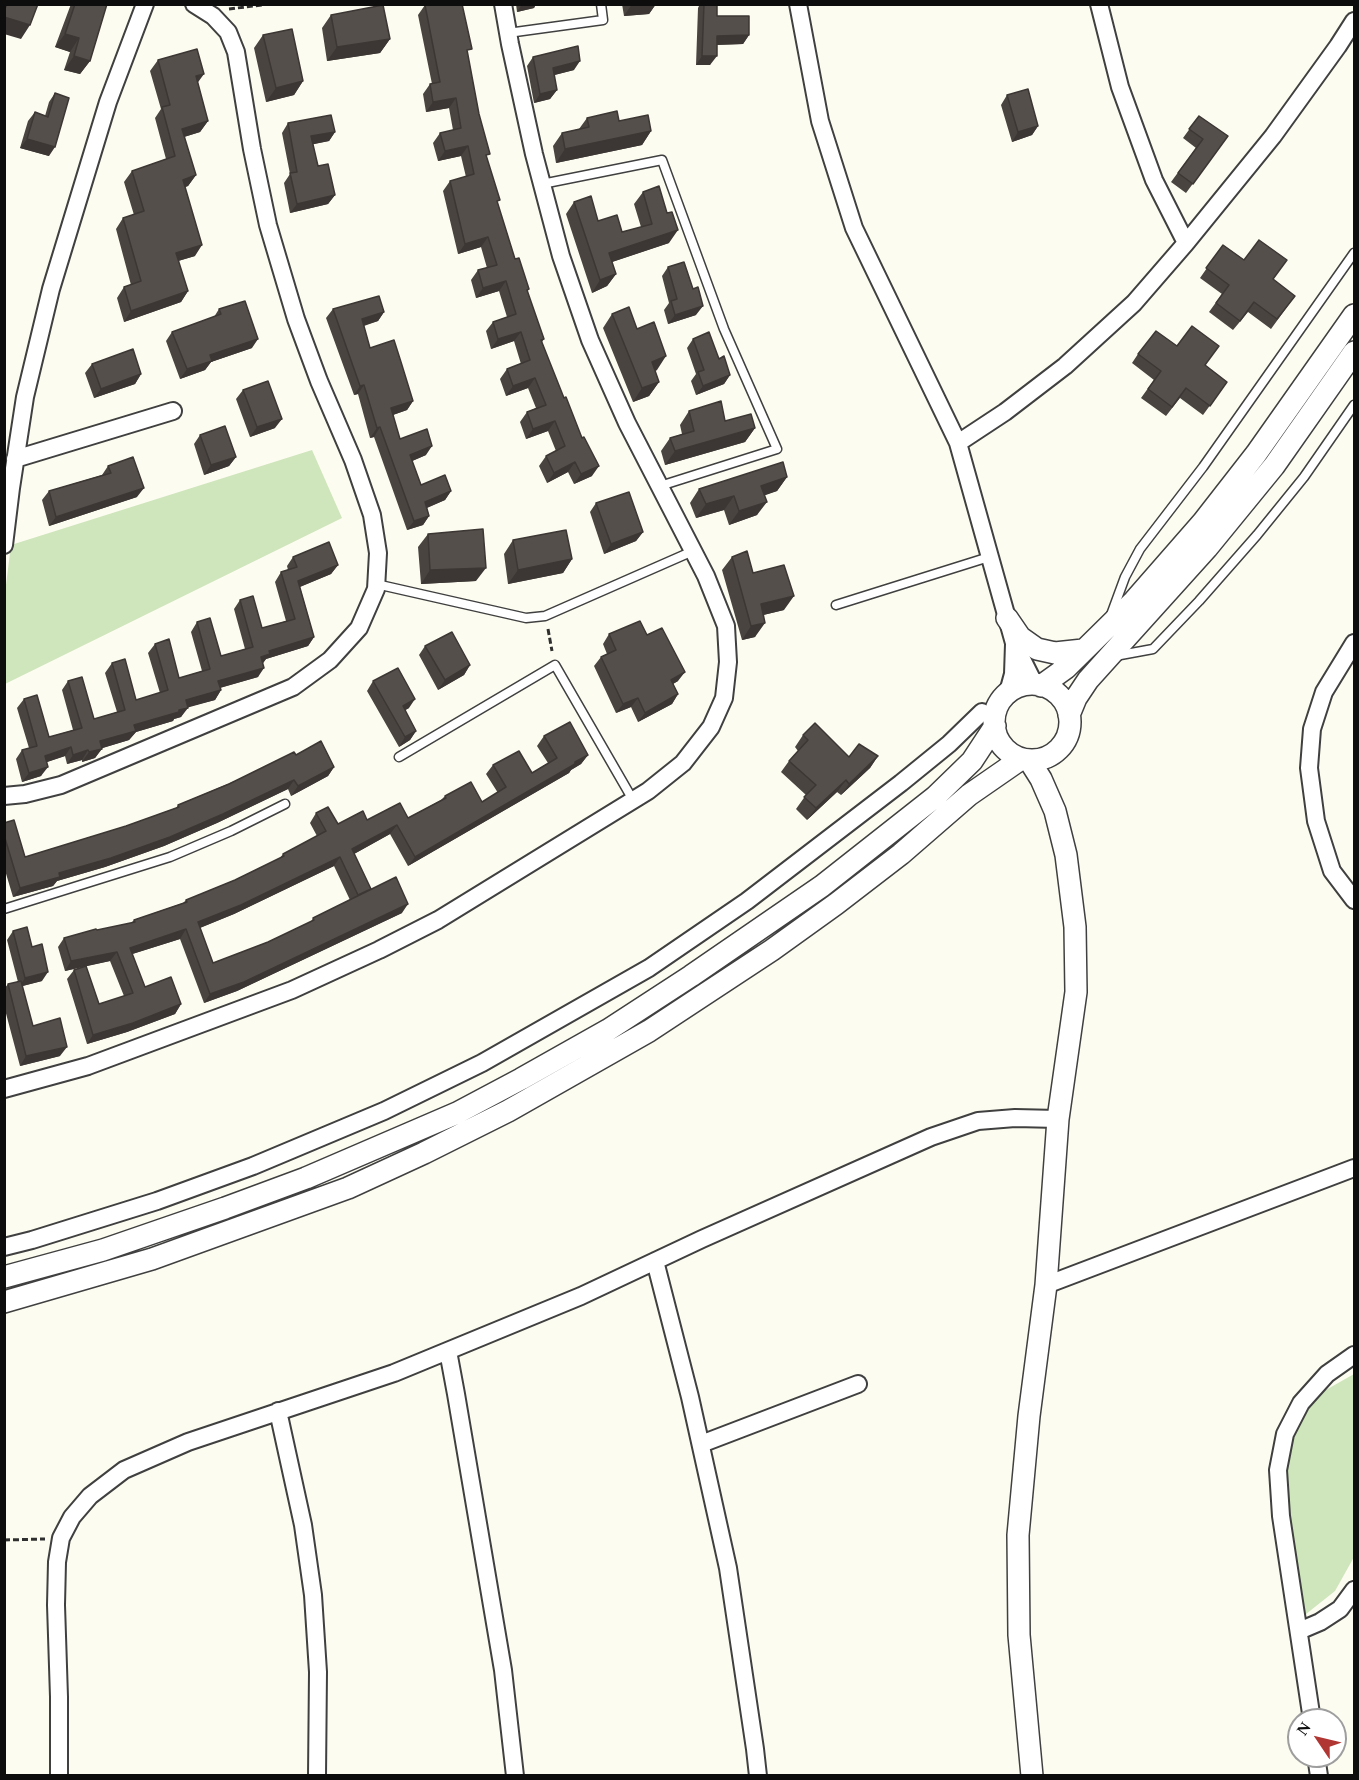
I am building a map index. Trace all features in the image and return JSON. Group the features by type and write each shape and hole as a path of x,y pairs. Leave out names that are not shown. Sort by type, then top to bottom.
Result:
{"street":[{"path":"4,545 25,397 51,289 108,102 145,4"},
{"path":"4,1089 88,1066 292,990 438,920 648,791 683,763 711,727 724,698 728,662 726,626 706,576 627,423 590,340 561,256 542,184 503,4"},
{"path":"798,4 820,121 854,228 958,443 1014,643 1013,674 1006,696"},
{"path":"1099,4 1120,87 1154,180 1186,243"},
{"path":"4,796 25,794 61,785 293,687 330,660 360,628 376,589 378,553 372,515 353,460 319,381 296,319 268,225 252,149 236,52 228,32 213,16 200,8"},
{"path":"958,443 1005,412 1065,366 1134,303 1273,136 1354,21"},
{"path":"1038,686 1055,677 1134,601 1203,522 1256,454 1354,315"},
{"path":"1069,715 1076,698 1088,680 1207,548 1274,466 1354,352"},
{"path":"15,459 173,411"},
{"path":"1008,618 1020,637 1037,649 1055,653 1083,650"},
{"path":"1014,643 1038,686"},
{"path":"1354,643 1324,692 1312,729 1309,768 1316,821 1332,871 1354,900"},
{"path":"4,1247 157,1201 253,1166 384,1111 482,1063 649,968 747,901 949,744 988,719 1013,690 1025,685 1050,689 1067,707 1069,733 1064,744 1045,758 1025,759 1011,754 1002,745 988,719"},
{"path":"4,1277 102,1250 306,1178 448,1117 608,1030 822,886 935,797 972,761 988,719"},
{"path":"1053,808 1052,769 1059,749"},
{"path":"4,1302 152,1259 326,1196 424,1153 508,1111 649,1031 772,950 901,854 969,795 1025,759"},
{"path":"1025,759 1041,779 1053,808 1066,855 1076,938 1076,992 1058,1119 1046,1285 1029,1416 1018,1535 1019,1635 1032,1776"},
{"path":"990,780 1014,778 1026,781 1037,789 1053,808"},
{"path":"58,1776 59,1697 56,1605 57,1562 62,1538 72,1517 90,1496 124,1470 188,1442 394,1373 448,1351 581,1296 932,1137 978,1121 1015,1118 1058,1119"},
{"path":"1046,1285 1354,1168"},
{"path":"655,1261 701,1444 728,1568 758,1776"},
{"path":"448,1351 503,1670 515,1776"},
{"path":"1310,1708 1281,1516 1278,1470 1285,1434 1301,1403 1327,1374 1354,1355"},
{"path":"701,1444 858,1384"},
{"path":"278,1411 303,1525 313,1594 318,1672 317,1776"},
{"path":"1299,1631 1320,1622 1340,1609 1354,1590"}],"lane":[{"path":"508,33 603,20 601,4"},
{"path":"542,184 662,160 724,329 777,449 660,486"},
{"path":"1107,627 1125,577 1140,549 1203,467 1354,253"},
{"path":"1109,657 1153,650 1257,535 1304,477 1354,405"},
{"path":"376,584 526,618 545,616 693,551"},
{"path":"836,605 989,557"},
{"path":"399,757 555,665 633,800"},
{"path":"4,909 170,857 231,831 285,804"}],"path":[{"path":"200,8 269,4"},
{"path":"545,616 555,665"},
{"path":"4,1540 62,1538"}],"green space":[{"path":"312,450 342,518 5,684 4,601 11,545"},
{"path":"1354,1374 1354,1557 1335,1591 1301,1618 1285,1475 1290,1445 1301,1418 1324,1391"}],"building":[{"path":"7,4 38,4 30,25 4,17"},
{"path":"75,4 107,4 90,61 74,56 79,38 65,34"},
{"path":"462,4 472,49 467,50 479,114 490,154 486,155 500,200 497,201 515,259 519,258 529,289 527,290 544,339 541,340 582,438 584,437 599,466 581,474 575,462 554,473 546,456 565,446 555,421 533,429 527,412 546,405 535,378 513,386 507,369 530,360 521,332 498,339 493,322 516,314 506,281 483,288 478,270 497,265 488,237 465,244 450,181 474,174 468,146 445,151 440,133 461,128 456,98 433,102 430,84 440,82 425,5"},
{"path":"704,4 717,4 717,16 749,16 749,35 717,36 717,56 702,56"},
{"path":"383,5 390,39 337,47 331,15"},
{"path":"292,29 303,81 276,88 263,35"},
{"path":"578,46 580,61 553,68 557,90 540,94 533,57"},
{"path":"197,49 204,74 196,76 208,121 182,129 196,175 183,180 202,245 176,253 188,291 131,311 124,287 141,281 123,218 144,211 132,171 175,156 162,107 170,105 158,60"},
{"path":"1028,89 1038,126 1018,132 1007,95"},
{"path":"55,93 69,98 55,147 27,139 35,112 48,117"},
{"path":"617,111 619,121 648,115 651,131 565,149 562,133 589,127 587,118"},
{"path":"331,115 335,132 311,136 318,166 328,164 335,195 297,204 290,173 297,172 288,123"},
{"path":"1199,116 1228,136 1193,184 1178,173 1203,139 1189,129"},
{"path":"659,186 667,213 672,212 678,230 609,253 616,274 600,280 574,202 591,196 598,221 617,215 622,232 652,224 643,192"},
{"path":"1259,240 1287,260 1273,279 1295,296 1277,319 1254,302 1240,321 1216,303 1229,285 1206,268 1223,245 1244,260"},
{"path":"684,262 693,289 698,287 703,306 675,315 671,301 677,299 668,267"},
{"path":"379,296 384,312 362,319 370,348 394,340 401,362 413,401 391,408 400,439 427,429 432,446 410,455 421,485 445,475 451,491 425,502 429,516 414,521 380,427 377,428 364,385 360,386 333,309"},
{"path":"245,301 258,339 210,355 212,361 187,369 172,332 221,314 219,309"},
{"path":"629,307 637,329 654,322 666,356 652,362 659,382 642,388 612,314"},
{"path":"1192,326 1219,346 1205,365 1227,382 1210,406 1186,388 1172,407 1148,389 1161,371 1138,354 1156,331 1177,346"},
{"path":"709,332 719,359 724,356 730,375 703,386 698,372 704,370 693,339"},
{"path":"133,349 141,374 101,389 92,364"},
{"path":"268,381 282,419 257,427 243,390"},
{"path":"721,401 725,421 751,414 755,428 675,451 670,438 694,431 689,411"},
{"path":"225,426 236,457 211,465 200,435"},
{"path":"133,457 144,488 56,517 49,491 111,473 108,466"},
{"path":"783,462 787,477 761,486 767,502 739,511 734,496 706,504 699,489"},
{"path":"629,492 643,532 611,544 596,503"},
{"path":"483,529 486,568 430,570 428,534"},
{"path":"566,530 572,559 518,570 513,540"},
{"path":"329,542 338,565 298,581 314,637 269,651 270,654 261,657 264,668 218,681 221,690 186,700 188,708 134,725 136,731 100,741 102,749 89,752 88,750 73,755 71,747 45,756 48,767 29,773 22,750 37,746 24,699 37,695 49,737 82,728 68,681 82,677 94,719 125,710 112,663 125,659 136,700 168,690 155,644 169,639 179,678 210,669 197,622 210,618 221,656 253,647 240,600 253,596 262,628 295,619 281,572 297,567 293,557"},
{"path":"747,551 753,573 784,565 794,596 761,604 765,623 751,626 732,557"},
{"path":"640,621 647,635 662,628 685,672 671,680 678,694 645,713 638,698 623,704 601,657 616,650 609,634"},
{"path":"452,632 470,665 445,680 425,646"},
{"path":"398,668 415,699 403,706 416,731 405,737 373,681"},
{"path":"570,722 588,755 575,764 415,857 397,825 352,849 371,889 358,895 340,857 241,905 198,922 213,963 268,942 396,877 408,904 244,982 210,994 186,929 130,948 145,987 171,977 181,1004 133,1023 93,1035 74,970 86,966 99,1004 133,993 117,952 71,961 64,938 135,922 134,920 187,902 186,900 235,880 284,856 283,854 326,831 316,813 328,807 338,824 363,811 367,820 400,803 408,818 471,782 482,802 506,787 493,765 519,751 532,773 557,758 544,736"},
{"path":"815,723 849,757 859,744 878,756 849,784 846,780 816,808 804,797 816,785 789,761 808,740 803,735"},
{"path":"321,741 334,767 298,786 294,780 170,837 59,873 60,877 20,888 4,835 4,823 14,820 25,857 179,807 178,805 229,784 294,752 296,755"},
{"path":"27,927 32,947 42,944 48,972 25,978 13,931"},
{"path":"21,981 33,1026 60,1018 67,1047 26,1056 8,984"}]}
